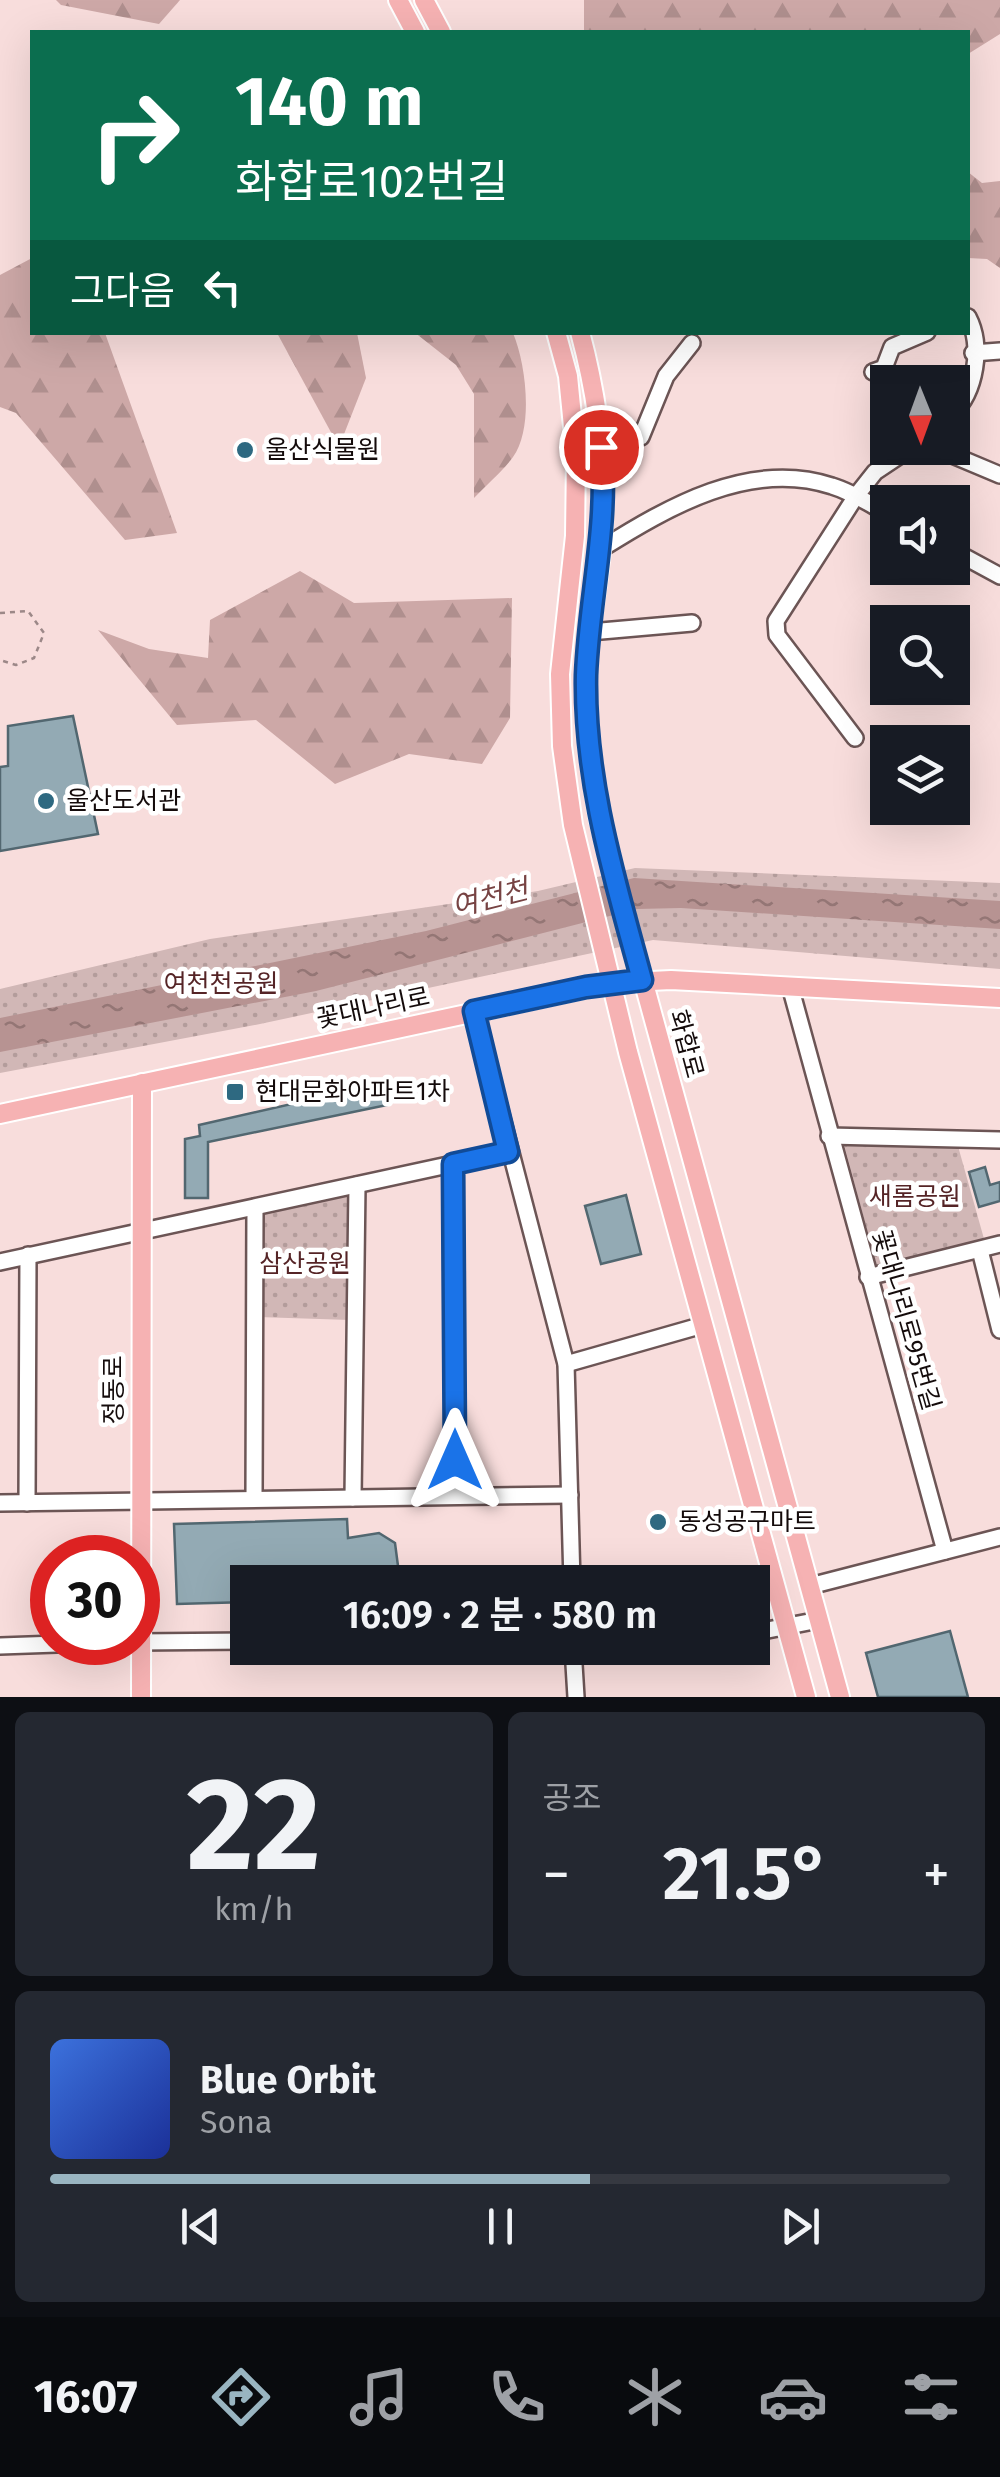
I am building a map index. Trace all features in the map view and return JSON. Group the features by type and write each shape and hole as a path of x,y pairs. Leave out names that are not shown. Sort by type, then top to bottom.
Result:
{"main road":[{"path":"398,0 413,30"},
{"path":"424,0 440,30"},
{"path":"557,335 570,389 576,457 576,536 562,643 560,710 566,790 611,983 806,1697"},
{"name":"화합로","path":"581,335 601,447 601,549 590,632 588,743 608,854 840,1697"},
{"name":"꽃대나리로","path":"0,1114 611,983 642,980 1000,998"},
{"name":"정동로","path":"138,1535 142,1083"},
{"name":"정동로","path":"140,1665 141,1697"}],"street":[{"path":"885,365 892,346 920,335"},
{"path":"970,335 974,380 970,390"},
{"path":"601,447 641,437 666,376 692,343"},
{"path":"972,353 1000,351"},
{"path":"970,462 1000,475"},
{"path":"855,738 776,628 780,612 856,496 885,465"},
{"path":"601,549 668,507 726,487 802,479 870,504"},
{"path":"970,560 1000,576"},
{"path":"590,632 692,623"},
{"name":"꽃대나리로95번길","path":"790,986 945,1551"},
{"path":"474,1011 566,1364 572,1565"},
{"path":"829,1136 1000,1140"},
{"path":"0,1262 508,1152"},
{"path":"453,1164 455,1496"},
{"path":"352,1498 356,1185"},
{"path":"254,1500 255,1208"},
{"path":"868,1277 1000,1244"},
{"path":"980,1250 1000,1330"},
{"path":"27,1503 28,1256"},
{"path":"566,1364 703,1326"},
{"path":"0,1504 570,1495"},
{"path":"810,1586 1000,1537"},
{"path":"770,1630 819,1620"},
{"path":"160,1642 230,1640"},
{"path":"0,1646 30,1645"},
{"path":"574,1665 576,1697"}],"path":[{"path":"0,613 10,609 28,611 44,633 34,658 16,665 0,660"}],"green space":[{"path":"56,0 180,0 159,24 61,5"},
{"path":"584,0 1000,0 1000,34 970,53 970,30 584,30"},
{"path":"970,174 982,183 1000,181 1000,268 987,259 970,258"},
{"path":"30,259 30,335 106,335 177,533 125,540 16,413 0,407 0,275"},
{"path":"278,335 357,335 366,378 339,447"},
{"path":"418,335 514,335 524,378 526,413 520,445 474,498 474,394 456,365"},
{"path":"300,571 354,603 512,598 510,718 482,764 409,754 335,784 256,720 177,725 98,630 149,649 208,658 210,620"},
{"name":"여천천공원","path":"635,868 1000,883 1000,969 653,940 260,1024 0,1073 0,989 210,939 538,891"},
{"name":"새롬공원","path":"842,1137 956,1139 986,1246 879,1274"},
{"name":"삼산공원","path":"352,1190 350,1320 258,1317 259,1211"}],"water":[{"path":"634,878 1000,901 1000,929 681,908 637,909 316,991 0,1052 0,1018 426,931"}],"building":[{"name":"울산도서관","path":"73,716 98,834 0,851 0,767 8,766 8,726"},
{"path":"384,1083 387,1105 208,1142 208,1198 185,1198 185,1139 200,1136 199,1125"},
{"path":"985,1167 990,1185 1000,1182 1000,1201 979,1207 969,1172"},
{"path":"626,1195 641,1254 601,1264 585,1206"},
{"path":"347,1519 348,1538 379,1533 395,1543 398,1565 230,1565 230,1603 177,1604 174,1524"},
{"path":"950,1631 968,1697 878,1697 866,1653"}],"place":[{"name":"울산식물원","path":"245,450"},
{"name":"울산도서관","path":"46,801"},
{"name":"현대문화아파트1차","path":"235,1092"},
{"name":"동성공구마트","path":"658,1522"}],"route":[{"path":"455,1460 453,1164 508,1152 474,1011 586,987 642,980 599,820 588,743 586,674 604,497 601,447"}],"water label":[{"name":"여천천","path":"490,898"}]}
